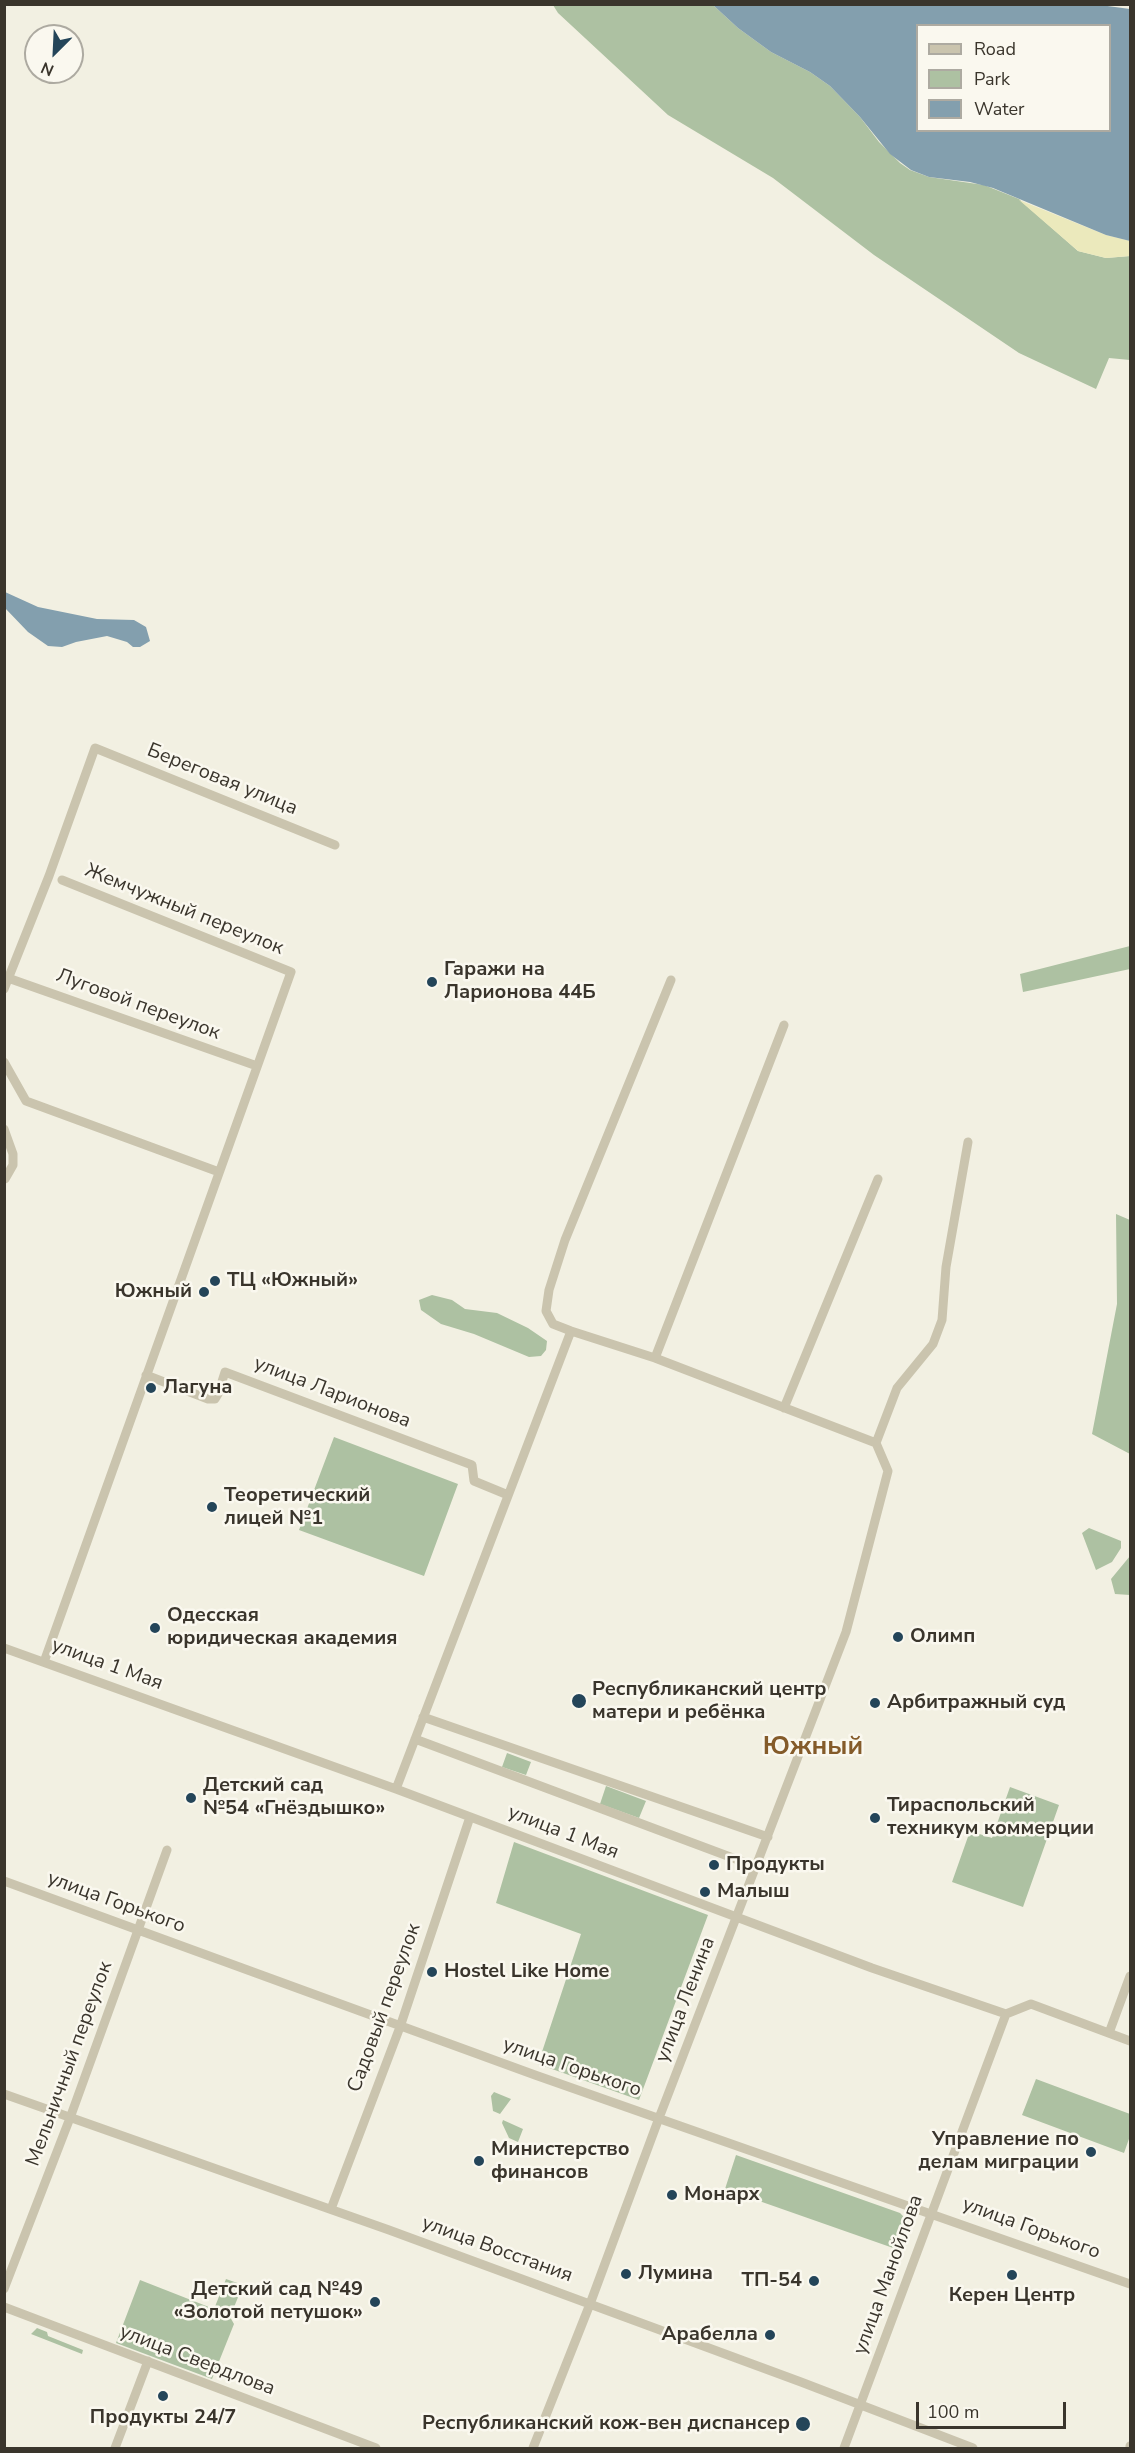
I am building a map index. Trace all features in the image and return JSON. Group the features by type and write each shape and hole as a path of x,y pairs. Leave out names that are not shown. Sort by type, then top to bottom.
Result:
{"street":[{"name":"Береговая улица","path":"8,978 49,876 95,748 335,845"},
{"name":"Жемчужный переулок","path":"62,880 291,972 256,1066"},
{"path":"4,989 8,978"},
{"name":"Луговой переулок","path":"8,978 256,1066"},
{"path":"671,980 565,1240 549,1290 546,1311 553,1324 654,1358 876,1443 897,1389 933,1344 942,1320 946,1267 968,1142"},
{"path":"654,1358 784,1025"},
{"path":"4,1062 26,1101 219,1172"},
{"path":"44,1662 256,1066"},
{"path":"4,1129 13,1154 13,1165 5,1179"},
{"path":"784,1408 878,1179"},
{"path":"396,1789 571,1331"},
{"name":"улица Ларионова","path":"146,1375 208,1399 215,1398 218,1394 225,1372 472,1465 474,1481 508,1494"},
{"name":"улица Ленина","path":"533,2448 846,1632 888,1471 876,1443"},
{"name":"улица 1 Мая","path":"4,1648 396,1789 872,1968 1006,2014"},
{"path":"423,1718 768,1837"},
{"path":"415,1739 757,1867"},
{"name":"Садовый переулок","path":"331,2209 400,2027 470,1817"},
{"name":"Мельничный переулок","path":"4,2289 70,2118 167,1850"},
{"name":"улица Горького","path":"4,1881 400,2027 1131,2284"},
{"path":"1109,2033 1131,1976"},
{"path":"1006,2014 1031,2004 1131,2041"},
{"name":"улица Манойлова","path":"844,2448 1006,2014"},
{"name":"улица Восстания","path":"4,2094 331,2209 973,2448"},
{"name":"улица Свердлова","path":"4,2307 376,2448"},
{"path":"115,2448 148,2361"}],"green space":[{"path":"553,5 713,5 738,28 771,52 810,72 830,86 860,117 879,142 910,170 929,177 984,185 1019,199 1078,251 1106,258 1130,256 1130,360 1109,358 1096,389 1019,353 874,255 773,178 668,115 558,13"},
{"path":"1130,946 1130,969 1023,992 1020,974"},
{"path":"1116,1214 1130,1220 1130,1454 1092,1434 1117,1304"},
{"path":"432,1295 452,1300 465,1309 497,1313 528,1328 547,1341 546,1350 541,1356 529,1357 474,1334 441,1324 421,1310 419,1300"},
{"path":"334,1437 458,1484 424,1576 299,1530"},
{"path":"1089,1528 1121,1541 1121,1548 1112,1562 1096,1570 1082,1533"},
{"path":"1130,1556 1130,1595 1115,1594 1111,1579"},
{"path":"507,1753 531,1762 526,1775 502,1767"},
{"path":"606,1786 646,1801 639,1818 600,1804"},
{"path":"1010,1787 1059,1805 1023,1907 952,1882 970,1831 992,1838"},
{"path":"514,1842 708,1915 639,2100 538,2064 581,1934 496,1903"},
{"path":"1036,2079 1130,2114 1130,2136 1124,2153 1022,2115"},
{"path":"494,2092 511,2099 500,2114 493,2111 491,2096"},
{"path":"503,2120 523,2129 518,2142 509,2138 502,2123"},
{"path":"736,2155 900,2213 906,2219 896,2249 725,2189"},
{"path":"226,2279 243,2285 230,2317 234,2324 212,2379 116,2343 140,2280 214,2309"},
{"path":"37,2328 47,2332 48,2336 83,2350 82,2354 31,2334"}],"sand":[{"path":"1019,200 1106,235 1130,241 1130,256 1106,258 1078,251"}],"water":[{"path":"713,5 1100,5 1130,9 1130,241 1106,235 993,188 970,182 929,177 911,170 890,154 860,117 830,86 810,72 771,52 738,28"},
{"path":"5,592 38,607 97,619 134,620 146,627 150,641 140,647 133,647 127,642 107,636 62,647 48,646 28,632 5,608"}],"place":[{"name":"Гаражи на Ларионова 44Б","path":"432,982"},
{"name":"ТЦ «Южный»","path":"215,1281"},
{"name":"Южный","path":"204,1292"},
{"name":"Лагуна","path":"151,1388"},
{"name":"Теоретический лицей №1","path":"212,1507"},
{"name":"Одесская юридическая академия","path":"155,1628"},
{"name":"Олимп","path":"898,1637"},
{"name":"Республиканский центр матери и ребёнка","path":"579,1701"},
{"name":"Арбитражный суд","path":"875,1703"},
{"name":"Детский сад №54 «Гнёздышко»","path":"191,1798"},
{"name":"Тираспольский техникум коммерции","path":"875,1818"},
{"name":"Продукты","path":"714,1865"},
{"name":"Малыш","path":"705,1892"},
{"name":"Hostel Like Home","path":"432,1972"},
{"name":"Управление по делам миграции","path":"1091,2152"},
{"name":"Министерство финансов","path":"479,2161"},
{"name":"Монарх","path":"672,2195"},
{"name":"Лумина","path":"626,2274"},
{"name":"Керен Центр","path":"1012,2275"},
{"name":"ТП-54","path":"814,2281"},
{"name":"Детский сад №49 «Золотой петушок»","path":"375,2302"},
{"name":"Арабелла","path":"770,2335"},
{"name":"Продукты 24/7","path":"163,2396"},
{"name":"Республиканский кож-вен диспансер","path":"803,2424"}],"district":[{"name":"Южный","path":"813,1748"}]}
